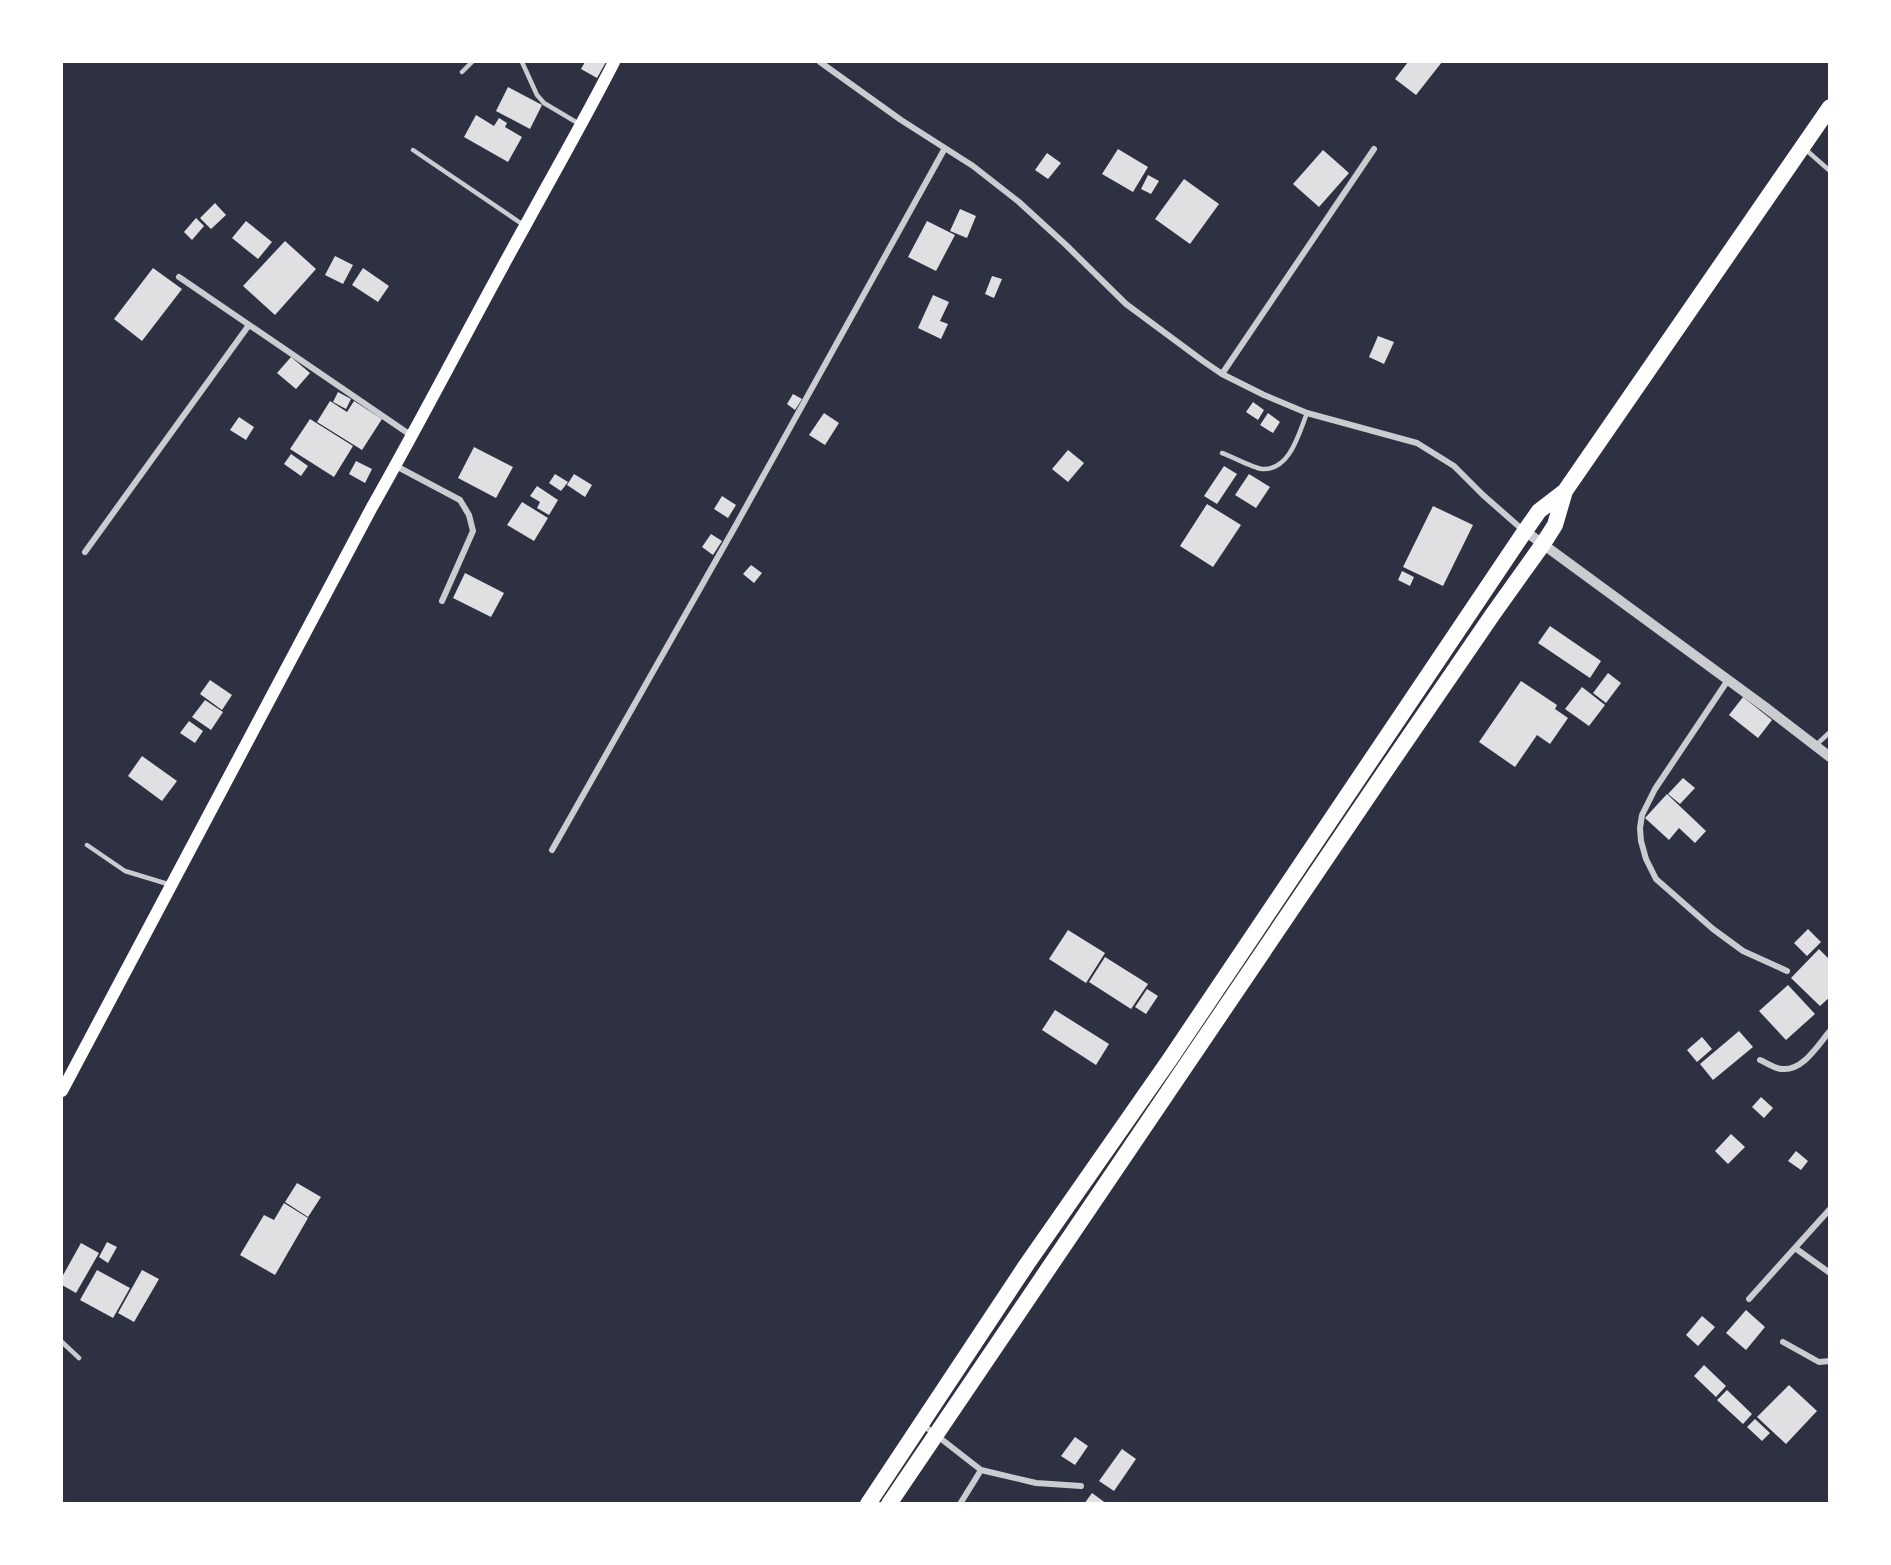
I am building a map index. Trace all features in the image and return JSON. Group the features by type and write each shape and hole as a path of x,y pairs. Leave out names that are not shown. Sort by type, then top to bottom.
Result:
{"highway":[{"path":"868,1503 1027,1264 1163,1068 1525,531 1539,511 1564,491 1830,107"},
{"path":"889,1503 1383,773 1543,544 1554,525 1564,491"}],"main road":[{"path":"62,1091 614,62"}],"street":[{"path":"820,62 901,120 973,166 1019,202 1126,304 1222,374 1307,413 1417,443 1454,465 1483,495 1525,531 1830,757"},
{"path":"552,850 945,148"},
{"path":"1222,374 1374,149"},
{"path":"179,277 413,436"},
{"path":"85,552 249,325"},
{"path":"396,466 460,500 469,515 473,531 442,601"},
{"path":"1728,680 1655,789 1642,815 1641,841 1646,859 1656,879 1713,929 1743,951 1786,971"},
{"path":"1760,1060 1781,1069 1797,1066 1830,1031"},
{"path":"1749,1299 1830,1209"},
{"path":"1795,1248 1830,1273"},
{"path":"1783,1342 1819,1362 1830,1361"},
{"path":"921,1424 981,1470 1036,1483 1081,1486"},
{"path":"960,1503 981,1470"}],"lane":[{"path":"462,72 472,62"},
{"path":"522,62 537,94 544,103 582,125"},
{"path":"1803,147 1830,171"},
{"path":"413,150 525,226"},
{"path":"1222,453 1262,469 1276,466 1289,456 1307,413"},
{"path":"1815,746 1830,732"},
{"path":"87,845 125,871 171,885"},
{"path":"62,1342 79,1358"}],"building":[{"path":"585,62 606,62 597,78 581,69"},
{"path":"1408,62 1442,62 1416,95 1395,79"},
{"path":"508,87 542,105 530,129 496,111"},
{"path":"476,115 494,126 499,118 507,123 505,127 522,137 508,162 464,137"},
{"path":"1118,149 1148,167 1133,192 1102,174"},
{"path":"1323,150 1349,173 1319,207 1293,184"},
{"path":"1047,153 1061,163 1048,179 1035,170"},
{"path":"1148,175 1159,181 1151,194 1141,189"},
{"path":"1184,179 1219,204 1190,244 1155,219"},
{"path":"215,203 226,215 211,229 200,218"},
{"path":"960,209 976,216 967,238 950,231"},
{"path":"196,218 204,226 192,240 184,232"},
{"path":"246,221 272,242 258,259 232,238"},
{"path":"927,221 955,235 936,271 908,257"},
{"path":"285,241 316,269 275,315 243,286"},
{"path":"335,256 353,265 343,284 325,275"},
{"path":"153,268 182,289 142,341 114,319"},
{"path":"363,268 389,286 378,302 352,285"},
{"path":"992,276 1002,279 994,298 985,294"},
{"path":"933,295 949,302 940,321 948,324 941,339 918,328"},
{"path":"1378,336 1394,342 1384,364 1369,357"},
{"path":"291,357 310,373 296,389 277,373"},
{"path":"338,392 351,399 346,409 333,402"},
{"path":"793,394 802,399 795,410 787,404"},
{"path":"330,401 347,412 354,401 382,419 362,450 317,422"},
{"path":"1253,402 1264,410 1258,420 1246,412"},
{"path":"824,413 839,423 825,445 809,435"},
{"path":"1268,413 1280,422 1273,433 1260,425"},
{"path":"239,417 254,427 246,440 230,430"},
{"path":"310,419 353,446 334,477 290,449"},
{"path":"474,447 513,467 496,498 458,478"},
{"path":"1068,450 1084,463 1068,482 1052,469"},
{"path":"291,454 308,466 301,476 284,464"},
{"path":"356,461 372,469 365,483 349,474"},
{"path":"1224,466 1237,474 1217,504 1204,496"},
{"path":"555,474 568,482 561,491 549,483"},
{"path":"574,474 592,485 585,497 567,485"},
{"path":"1249,474 1270,487 1256,508 1235,495"},
{"path":"537,486 558,500 549,515 537,508 540,502 530,496"},
{"path":"722,496 736,505 728,518 714,509"},
{"path":"522,502 548,518 534,541 507,525"},
{"path":"1207,504 1241,525 1213,567 1180,546"},
{"path":"1433,506 1473,525 1443,586 1403,567"},
{"path":"711,534 722,541 713,555 702,547"},
{"path":"751,565 762,573 754,583 743,574"},
{"path":"1402,571 1414,577 1410,586 1398,580"},
{"path":"465,573 504,593 491,617 453,598"},
{"path":"1550,626 1601,661 1590,678 1538,643"},
{"path":"1608,673 1621,683 1606,703 1593,693"},
{"path":"210,680 232,695 222,710 200,694"},
{"path":"1521,681 1557,705 1555,709 1568,718 1550,744 1537,735 1515,767 1479,742"},
{"path":"1582,687 1605,705 1589,726 1565,709"},
{"path":"1743,697 1772,720 1758,738 1729,715"},
{"path":"205,700 223,712 211,730 192,717"},
{"path":"189,721 203,731 195,743 180,733"},
{"path":"142,756 177,781 162,801 128,776"},
{"path":"1683,778 1695,788 1680,804 1668,794"},
{"path":"1667,794 1706,831 1695,843 1679,828 1669,840 1645,818"},
{"path":"1808,929 1821,942 1807,956 1794,943"},
{"path":"1068,930 1105,953 1086,983 1049,959"},
{"path":"1819,949 1830,960 1830,997 1820,1006 1791,978"},
{"path":"1105,957 1148,984 1131,1009 1089,982"},
{"path":"1788,985 1815,1014 1786,1040 1759,1011"},
{"path":"1147,989 1158,996 1146,1014 1135,1007"},
{"path":"1055,1010 1109,1044 1096,1065 1042,1030"},
{"path":"1739,1031 1753,1047 1713,1080 1700,1064"},
{"path":"1702,1037 1712,1049 1697,1062 1687,1050"},
{"path":"1761,1097 1773,1108 1764,1118 1752,1107"},
{"path":"1731,1134 1745,1147 1728,1164 1715,1151"},
{"path":"1796,1151 1808,1161 1801,1170 1788,1161"},
{"path":"297,1183 321,1197 308,1217 285,1202"},
{"path":"284,1203 308,1218 275,1275 240,1255 264,1215 274,1220"},
{"path":"107,1242 117,1247 108,1263 99,1257"},
{"path":"81,1243 99,1253 76,1293 62,1285 62,1277"},
{"path":"97,1270 130,1288 113,1318 80,1300"},
{"path":"142,1270 159,1279 134,1322 118,1313"},
{"path":"1746,1310 1765,1327 1746,1350 1726,1333"},
{"path":"1702,1316 1715,1327 1698,1346 1686,1335"},
{"path":"1704,1365 1726,1386 1716,1397 1694,1376"},
{"path":"1789,1385 1817,1411 1786,1444 1757,1417"},
{"path":"1727,1390 1752,1414 1743,1424 1717,1400"},
{"path":"1755,1419 1770,1433 1762,1441 1747,1427"},
{"path":"1075,1437 1088,1446 1075,1465 1061,1456"},
{"path":"1122,1449 1136,1459 1114,1491 1099,1481"},
{"path":"1092,1493 1107,1504 1084,1504"}]}
